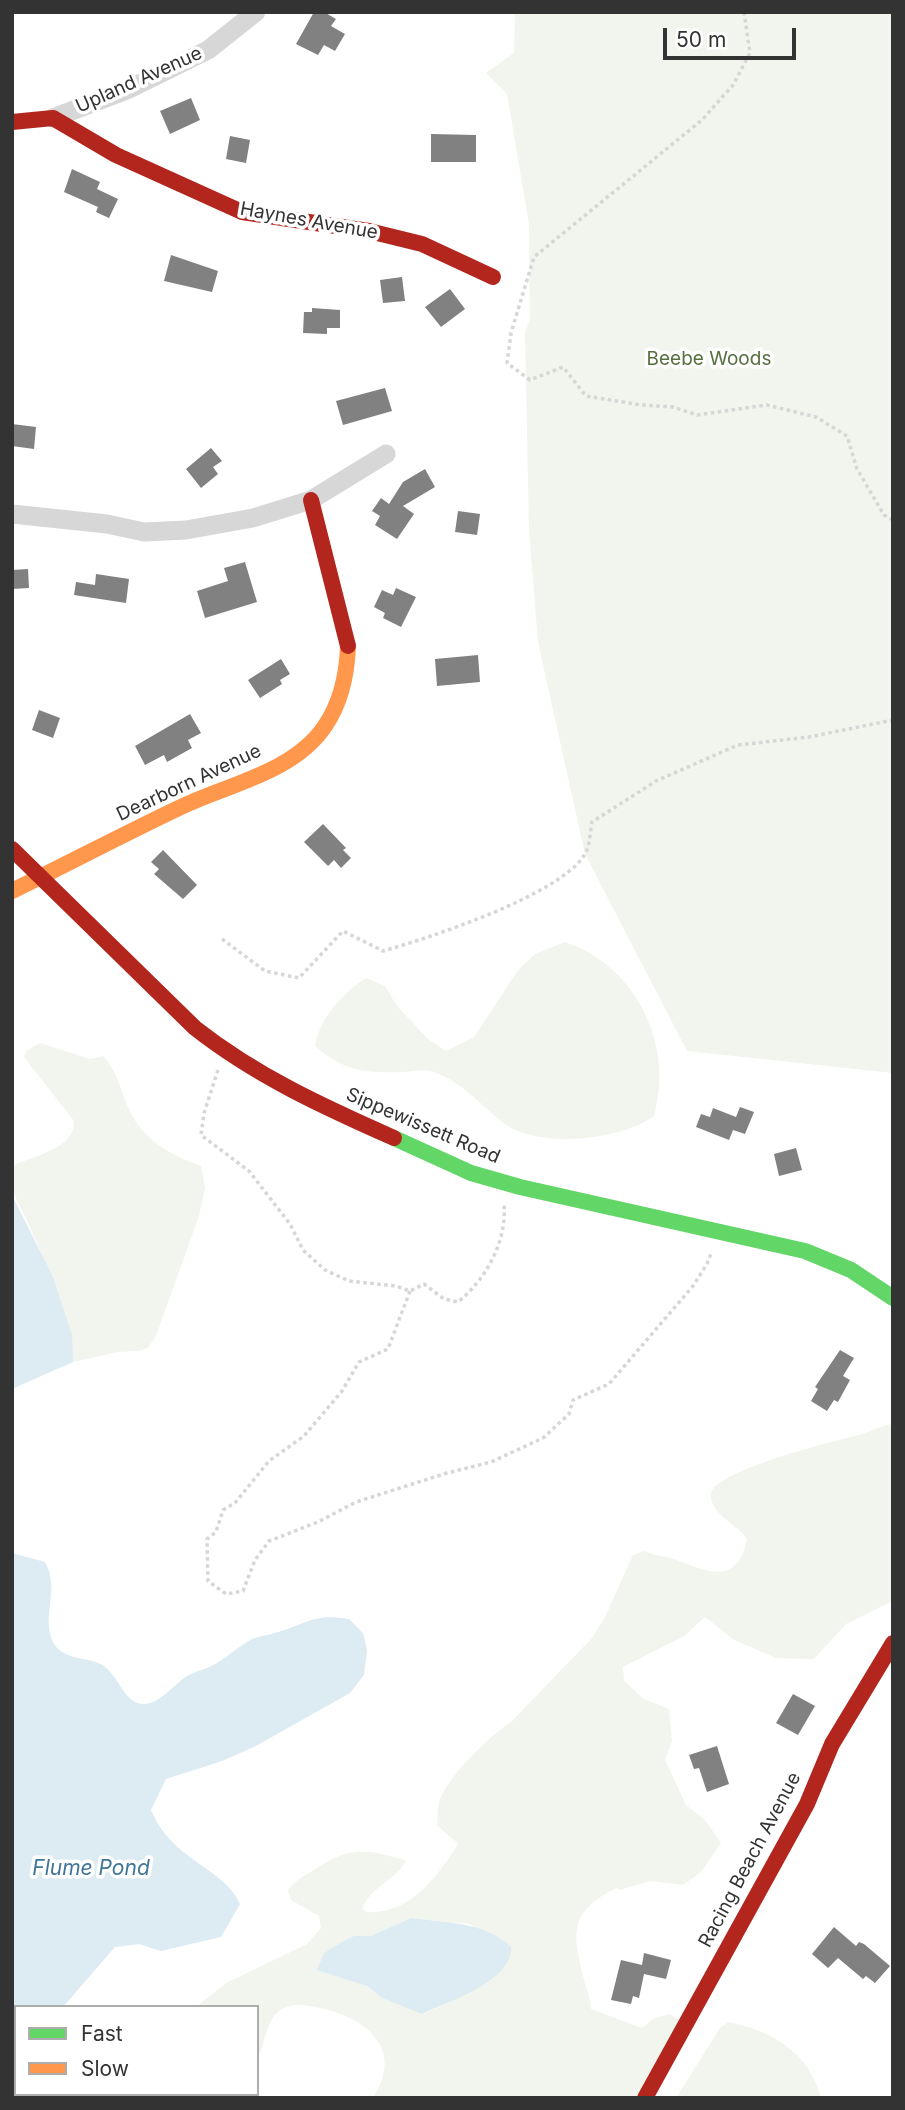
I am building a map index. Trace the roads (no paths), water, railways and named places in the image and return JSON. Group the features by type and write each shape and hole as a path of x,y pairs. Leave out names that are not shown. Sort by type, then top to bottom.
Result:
{"street":[{"name":"Upland Avenue","path":"53,118 129,89 208,50 256,12"},
{"path":"12,121 53,118"},
{"name":"Haynes Avenue","path":"53,118 116,155 242,212 369,231 422,244 493,277"},
{"path":"12,514 155,532 186,530 254,518 311,500 386,454"},
{"name":"Dearborn Avenue","path":"12,891 185,805 263,774 306,746 325,726 346,679 348,645 311,500"},
{"name":"Sippewissett Road","path":"12,849 174,1009 225,1052 294,1093 442,1161 503,1182 778,1243 851,1270 893,1298"},
{"name":"Racing Beach Avenue","path":"646,2098 807,1804 832,1744 893,1643"}],"water":[{"path":"12,1195 53,1277 72,1335 73,1362 12,1389"},
{"name":"Flume Pond","path":"12,1553 45,1562 51,1582 49,1630 60,1651 105,1667 130,1698 143,1704 155,1701 187,1676 217,1663 252,1639 320,1618 349,1619 363,1633 367,1650 364,1675 350,1693 254,1747 222,1761 166,1779 151,1810 172,1841 223,1881 240,1904 221,1937 161,1951 139,1944 115,1947 65,2005 14,2005 14,2080"},
{"path":"411,1918 464,1925 489,1932 511,1947 509,1959 501,1970 477,1989 422,2014 382,1998 367,1986 317,1970 324,1953 342,1942 354,1936 371,1936"}],"park label":[{"name":"Beebe Woods","path":"709,359"}]}
